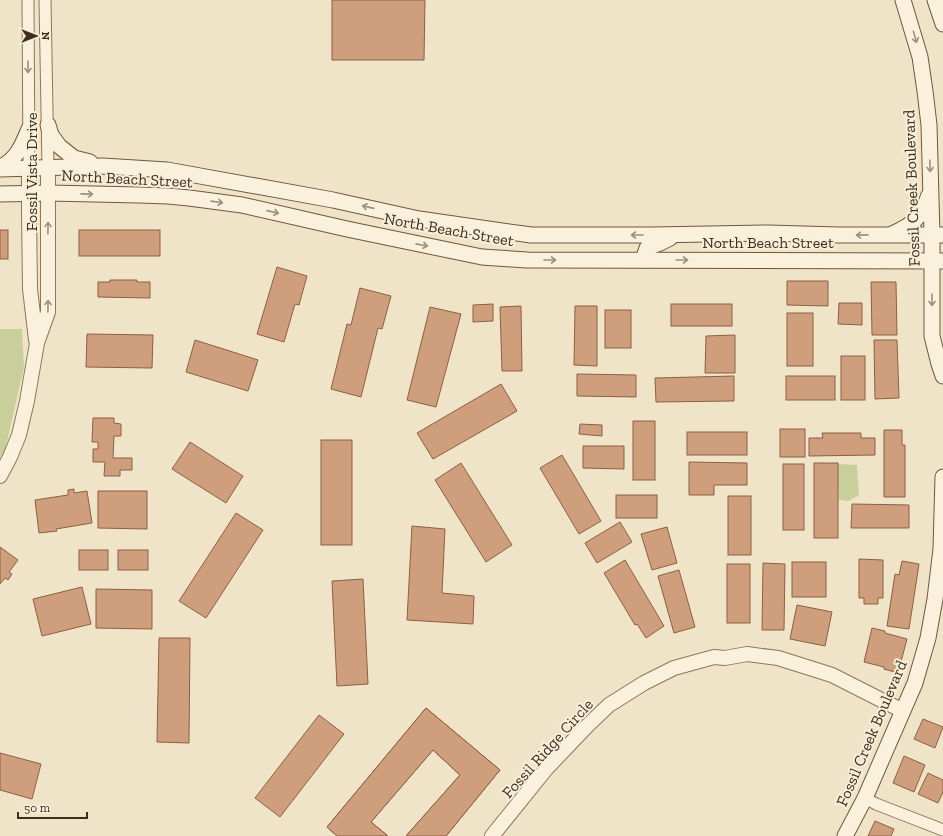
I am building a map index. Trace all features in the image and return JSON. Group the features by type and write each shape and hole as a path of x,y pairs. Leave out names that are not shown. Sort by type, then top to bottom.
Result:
{"main road":[{"name":"Fossil Creek Boulevard","path":"903,0 920,57 929,125 930,192 937,235 937,261 932,336 943,376"},
{"path":"936,0 943,24"},
{"path":"48,125 51,135 59,146 74,158 103,166"},
{"path":"0,168 8,164 22,146 28,129"},
{"name":"North Beach Street","path":"0,168 103,166 167,170 333,200 420,219 531,235 676,235 768,233 937,235"},
{"path":"235,204 240,182"},
{"path":"890,235 915,221 924,209 930,192"},
{"name":"North Beach Street","path":"0,194 48,193 168,196 235,204 354,231 482,257 527,260 937,261"},
{"path":"643,260 647,248 676,235"},
{"name":"Fossil Creek Boulevard","path":"845,836 864,798 915,683 928,638 935,599 941,549 943,477"}],"street":[{"name":"Fossil Vista Drive","path":"28,0 28,194 30,289 37,343"},
{"name":"Fossil Vista Drive","path":"0,476 10,457 18,435 27,401 37,343 48,312 48,125 45,0"},
{"name":"Fossil Ridge Circle","path":"492,836 546,769 609,705 644,683 674,668 714,657 725,658 747,654 778,658 832,675 903,711"},
{"path":"864,798 943,830"}],"green space":[{"path":"0,329 22,329 24,367 5,450 0,457"},
{"path":"837,464 857,465 859,495 849,501 839,500"}],"building":[{"path":"332,0 425,0 424,60 332,60"},
{"path":"0,230 8,230 8,259 0,259"},
{"path":"79,230 160,230 160,256 79,256"},
{"path":"277,267 307,276 299,305 295,304 284,342 257,334"},
{"path":"110,280 137,280 137,282 150,282 150,298 98,297 98,282 110,282"},
{"path":"787,281 828,281 828,306 787,305"},
{"path":"871,282 896,282 897,335 872,335"},
{"path":"360,288 391,296 382,329 378,328 361,397 331,389 347,324 351,325"},
{"path":"839,303 862,303 862,325 838,324"},
{"path":"493,304 493,321 473,322 473,305"},
{"path":"671,304 732,304 732,326 671,326"},
{"path":"521,306 522,371 502,371 500,307"},
{"path":"575,306 597,306 597,366 574,365"},
{"path":"430,307 461,314 436,407 407,400"},
{"path":"605,310 631,310 631,348 605,348"},
{"path":"787,313 813,313 813,366 787,366"},
{"path":"87,334 153,335 152,368 86,367"},
{"path":"735,335 735,373 705,373 706,336"},
{"path":"195,340 258,360 248,391 186,372"},
{"path":"874,340 897,340 899,398 875,399"},
{"path":"841,356 865,356 865,400 841,400"},
{"path":"577,374 636,375 636,397 577,396"},
{"path":"734,376 734,401 656,402 655,378"},
{"path":"786,376 835,376 835,400 786,400"},
{"path":"501,384 517,411 433,459 417,433"},
{"path":"93,418 114,418 114,423 121,424 121,436 114,436 113,458 132,458 132,470 120,470 120,476 104,476 105,462 93,462 93,449 98,449 98,442 92,442"},
{"path":"633,421 655,421 655,480 633,480"},
{"path":"580,424 602,425 602,436 579,434"},
{"path":"780,429 805,429 805,457 780,457"},
{"path":"884,430 902,430 902,445 905,445 905,497 884,497"},
{"path":"687,432 747,432 747,455 687,455"},
{"path":"822,433 861,433 861,438 875,438 875,455 809,456 809,438 823,438"},
{"path":"321,440 352,440 352,545 321,545"},
{"path":"190,442 243,476 226,503 172,469"},
{"path":"583,446 624,446 624,469 583,468"},
{"path":"562,455 601,521 579,534 540,468"},
{"path":"689,462 747,463 747,485 714,485 714,495 689,495"},
{"path":"461,463 512,545 486,562 435,480"},
{"path":"814,463 838,463 838,538 814,538"},
{"path":"783,464 804,464 804,530 783,530"},
{"path":"74,489 74,493 87,491 92,523 56,529 57,531 39,533 35,500 68,495 68,490"},
{"path":"98,491 147,491 147,529 98,528"},
{"path":"616,495 657,495 657,518 616,518"},
{"path":"728,496 751,496 751,555 728,555"},
{"path":"852,504 909,505 909,528 851,528"},
{"path":"236,513 263,530 206,618 179,601"},
{"path":"620,522 632,542 597,563 585,543"},
{"path":"412,526 445,529 442,593 474,596 473,624 407,620"},
{"path":"667,527 677,563 652,570 641,534"},
{"path":"0,547 18,560 9,572 12,574 8,580 5,578 0,584"},
{"path":"79,550 108,550 108,570 79,570"},
{"path":"118,550 148,550 148,570 118,570"},
{"path":"859,559 883,560 883,598 878,598 878,604 864,604 864,598 859,598"},
{"path":"625,560 664,626 646,638 637,624 635,625 604,573"},
{"path":"902,561 919,564 909,629 887,626 895,574 899,575"},
{"path":"792,562 826,562 826,597 792,597"},
{"path":"763,563 785,564 784,630 762,630"},
{"path":"727,564 750,564 750,623 727,623"},
{"path":"679,570 695,627 674,633 658,576"},
{"path":"363,579 368,684 337,686 332,581"},
{"path":"82,587 91,624 42,636 33,599"},
{"path":"96,589 152,590 152,629 96,628"},
{"path":"797,605 832,612 825,646 790,639"},
{"path":"872,628 907,639 898,673 884,669 884,667 864,662"},
{"path":"159,638 190,638 189,743 157,742"},
{"path":"426,708 500,770 446,836 406,836 460,775 433,750 371,822 388,836 337,836 327,827"},
{"path":"426,708 500,770 446,836 406,836 460,775 433,750 371,822 388,836 337,836 327,827"},
{"path":"319,715 344,734 280,817 255,798"},
{"path":"923,719 943,727 935,748 914,739"},
{"path":"0,753 41,764 32,799 0,790"},
{"path":"904,756 925,765 914,792 893,783"},
{"path":"928,773 943,780 943,792 938,803 918,794"},
{"path":"875,821 894,829 891,836 868,836"}]}
